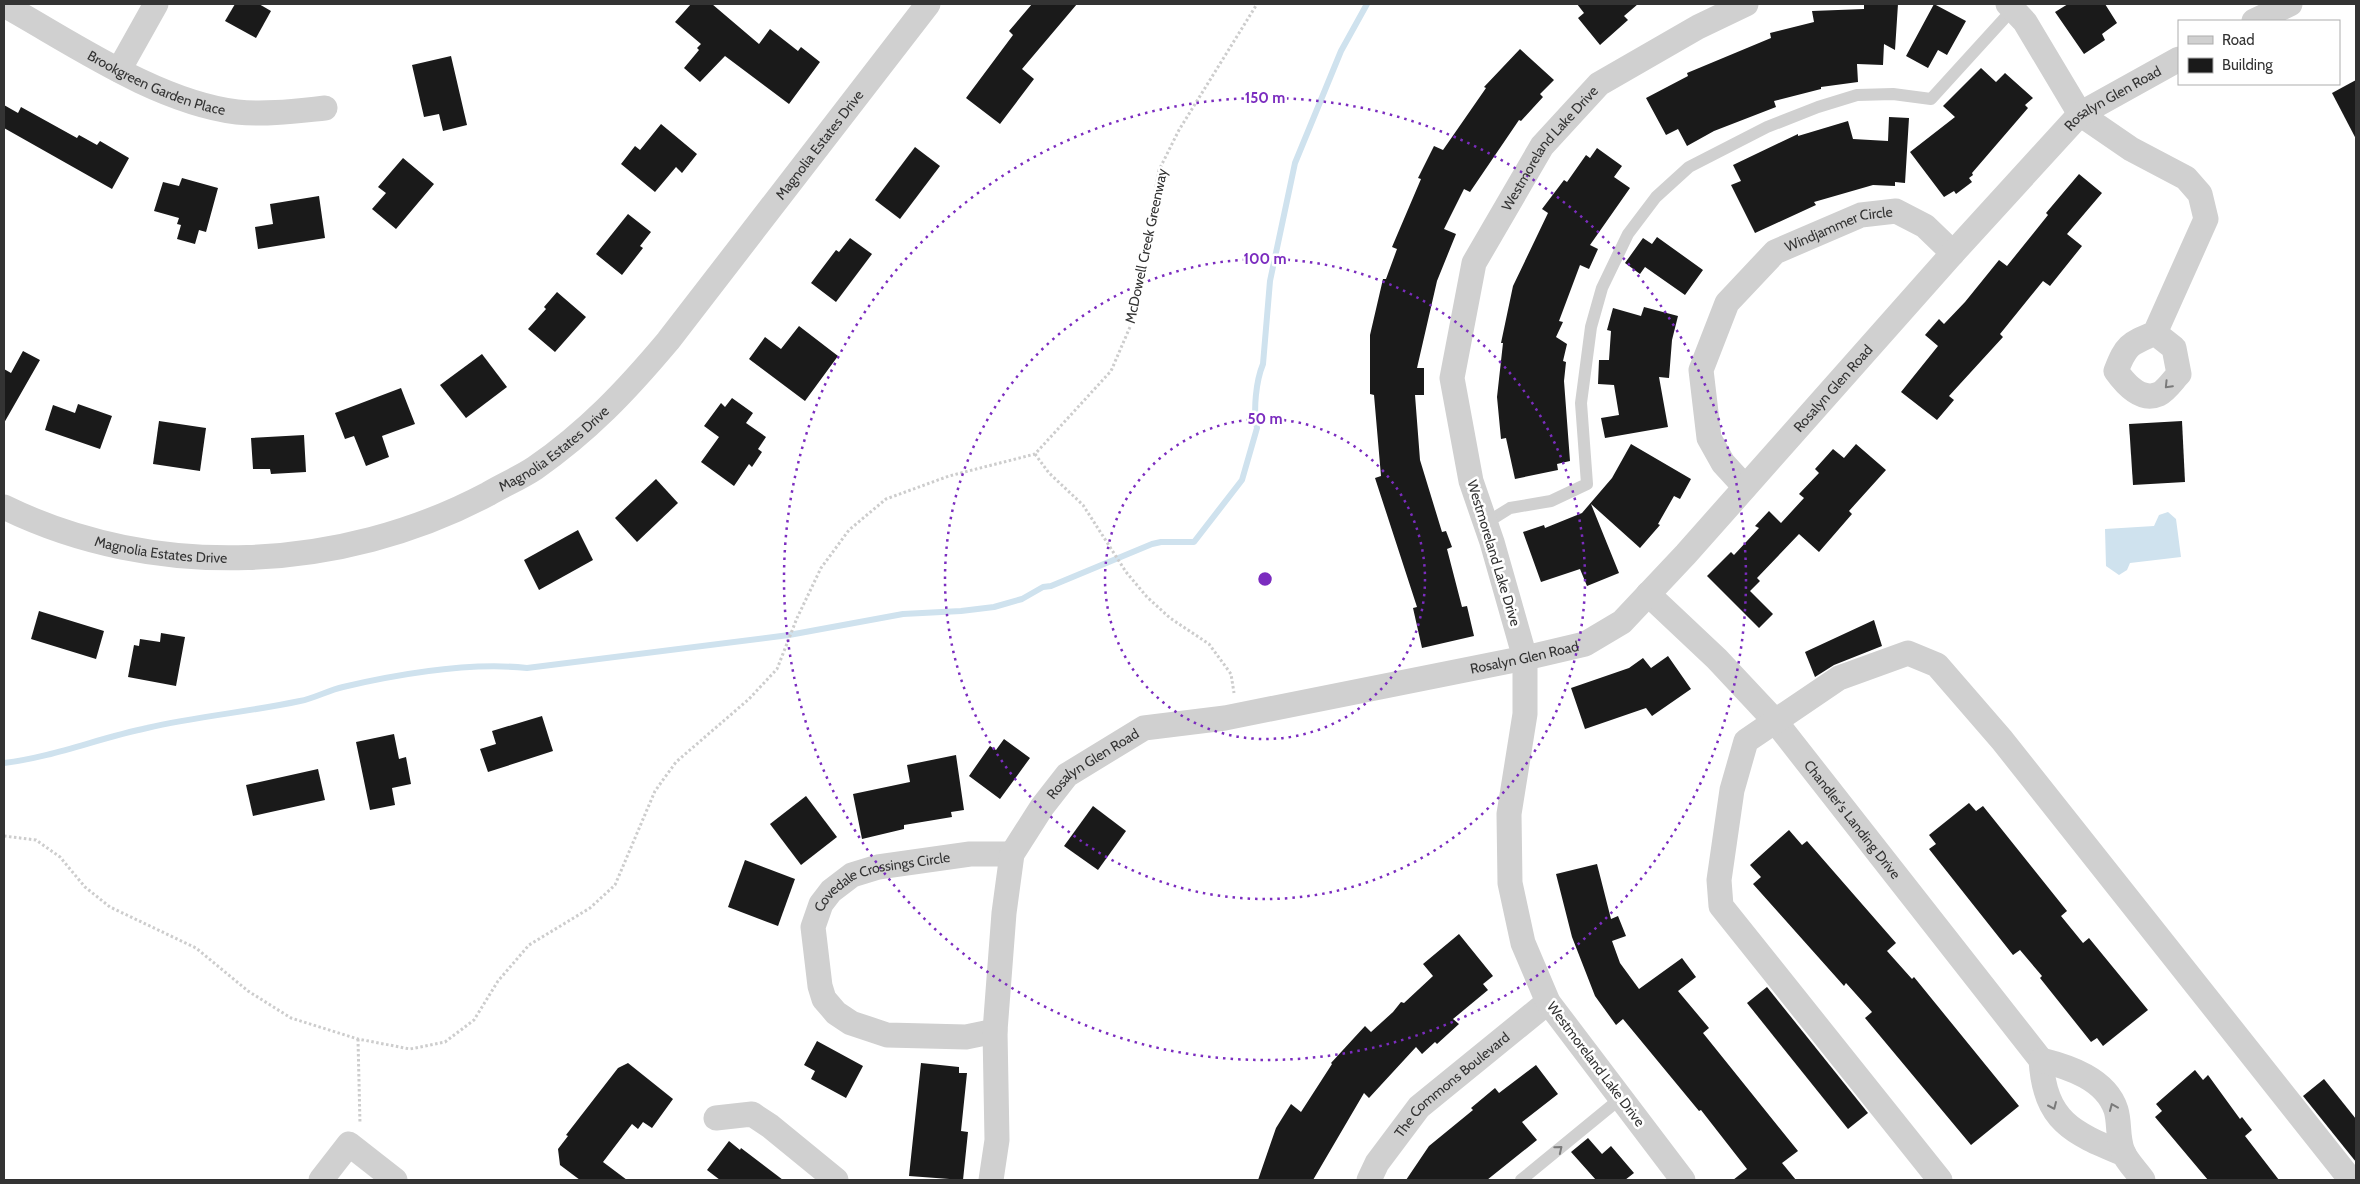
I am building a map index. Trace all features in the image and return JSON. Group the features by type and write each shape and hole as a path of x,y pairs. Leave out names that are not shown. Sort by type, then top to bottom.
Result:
{"street":[{"path":"119,70 156,4"},
{"name":"Westmoreland Lake Drive","path":"1683,1180 1548,1002 1523,943 1510,882 1509,814 1525,714 1525,658 1486,523 1470,481 1452,378 1474,263 1542,146 1598,84 1698,27 1746,4"},
{"path":"2256,20 2290,4"},
{"name":"Brookgreen Garden Place","path":"4,5 119,70 159,90 197,104 254,113 324,108"},
{"name":"Magnolia Estates Drive","path":"4,507 71,534 134,549 174,554 241,558 273,557 332,550 425,523 454,512 533,470 584,432 627,390 668,341 920,7"},
{"path":"2011,7 2025,22 2080,114 2131,149 2186,178 2200,194 2206,219 2154,333"},
{"name":"Rosalyn Glen Road","path":"991,1180 997,1140 995,1031 1004,913 1012,854 1042,807 1068,775 1144,728 1237,716 1525,658 1585,644 1622,622 1745,487 1953,252 2080,114 2178,59"},
{"name":"Windjammer Circle","path":"1745,487 1723,464 1709,438 1701,370 1727,303 1775,252 1861,215 1896,211 1925,226 1953,252"},
{"name":"Chandler's Landing Drive","path":"1648,594 1716,659 1775,721 2041,1060 2042,1077 2058,1118 2070,1129 2088,1139 2124,1154"},
{"path":"1940,1180 1721,906 1719,880 1732,790 1746,741 1839,678 1908,653 1937,665 2008,748 2352,1180"},
{"name":"Covedale Crossings Circle","path":"995,1031 966,1037 887,1035 851,1023 836,1013 824,999 820,986 813,927 821,904 831,890 852,875 878,866 954,856 1012,854"},
{"name":"The Commons Boulevard","path":"1369,1180 1377,1163 1419,1107 1548,1002"},
{"path":"2041,1060 2066,1066 2092,1080 2106,1093 2116,1109 2120,1143 2124,1154 2143,1180"},
{"path":"716,1118 752,1114 770,1126 836,1180"},
{"path":"321,1180 349,1144 395,1180"}],"lane":[{"path":"1486,523 1510,508 1551,501 1587,484 1581,403 1591,327 1602,288 1628,234 1656,196 1689,167 1767,127 1818,107 1858,96 1893,94 1931,99 2011,7"},
{"path":"1521,1180 1621,1098"}],"path":[{"name":"McDowell Creek Greenway","path":"1035,454 1111,371 1130,326 1159,170 1179,130 1257,4"},
{"path":"4,836 36,840 60,857 85,887 110,907 196,948 248,991 291,1018 358,1039 410,1048 445,1042 474,1020 498,981 529,945 590,908 615,885 655,791 676,762 749,698 777,670 797,618 821,568 849,530 886,499 949,476 1035,454 1048,473 1083,506 1126,572 1147,597 1170,618 1208,644 1231,674 1237,716"},
{"path":"349,1144 360,1123 358,1039"}],"water":[{"path":"2168,512 2176,519 2181,557 2130,563 2127,570 2119,575 2106,566 2105,529 2154,526 2159,515"}],"building":[{"path":"235,4 259,4 271,11 256,38 225,21"},
{"path":"691,4 712,4 759,44 770,29 798,51 801,47 820,62 789,104 725,56 700,82 684,68 699,50 697,48 701,44 675,22"},
{"path":"1032,4 1077,4 1022,69 1034,79 1000,124 966,98 1013,35 1009,31"},
{"path":"1577,4 1638,4 1624,16 1628,20 1600,45 1578,18 1584,13"},
{"path":"1864,4 1898,4 1895,50 1884,44 1883,65 1857,64 1858,82 1821,87 1821,89 1774,101 1776,107 1714,131 1687,146 1678,129 1666,135 1646,98 1688,76 1687,73 1771,38 1770,33 1814,22 1812,11 1864,9"},
{"path":"1934,4 1966,21 1947,55 1938,50 1928,68 1906,56"},
{"path":"2068,4 2105,4 2117,23 2102,34 2105,40 2084,54 2055,12"},
{"path":"1520,49 1554,80 1540,94 1543,97 1521,121 1519,120 1470,192 1464,189 1444,229 1456,234 1437,281 1417,368 1424,368 1424,395 1415,395 1420,460 1442,532 1446,531 1452,547 1447,549 1462,607 1467,606 1474,636 1422,648 1413,608 1417,607 1375,478 1381,476 1374,395 1370,394 1370,335 1383,279 1386,279 1397,249 1392,247 1421,179 1418,178 1434,146 1443,150 1486,88 1484,87"},
{"path":"451,56 467,125 443,131 439,114 424,117 412,65"},
{"path":"1981,68 1996,82 2005,73 2033,98 2025,105 2028,108 1972,173 1973,175 1969,178 1972,182 1956,194 1954,191 1944,197 1910,152 1955,117 1943,106"},
{"path":"2356,80 2356,139 2332,93"},
{"path":"4,105 18,113 21,107 77,138 79,135 97,145 100,141 129,158 112,189 4,128"},
{"path":"1889,117 1909,118 1905,183 1895,182 1895,186 1873,185 1814,202 1816,205 1755,233 1731,185 1741,181 1733,165 1798,134 1798,136 1848,121 1853,139 1888,141"},
{"path":"661,124 697,154 682,173 676,167 655,192 621,164 635,146 640,150"},
{"path":"915,147 940,166 900,219 875,200"},
{"path":"1597,148 1622,166 1614,177 1630,188 1590,245 1598,249 1589,269 1580,265 1559,321 1563,322 1556,337 1567,344 1563,361 1566,362 1564,381 1570,461 1557,464 1558,470 1515,479 1506,438 1501,439 1497,397 1503,343 1501,343 1513,286 1548,213 1542,209 1564,180 1567,182 1586,155 1590,158"},
{"path":"403,158 434,184 396,229 372,209 386,193 378,187"},
{"path":"2079,174 2102,193 2067,234 2082,246 2050,286 2043,281 2000,334 2003,337 1949,396 1954,400 1937,420 1901,392 1938,346 1925,335 1939,319 1944,324 1965,302 1999,260 2007,266 2048,215 2046,213"},
{"path":"182,178 218,188 206,232 199,230 195,244 177,239 181,225 177,224 179,218 154,211 163,182 179,186"},
{"path":"319,196 325,238 258,249 255,227 273,224 270,204"},
{"path":"628,214 651,232 640,246 643,248 622,275 596,254"},
{"path":"1657,237 1703,270 1685,295 1645,267 1640,274 1625,263 1643,238 1652,244"},
{"path":"850,238 872,254 836,302 811,283 836,250 839,252"},
{"path":"557,292 586,317 555,352 528,329 546,309 544,307"},
{"path":"1644,307 1678,316 1672,340 1669,378 1659,377 1668,427 1605,438 1601,418 1619,415 1614,385 1598,384 1599,360 1609,360 1611,331 1607,330 1613,308 1641,316"},
{"path":"799,326 838,356 805,401 749,359 765,337 781,349"},
{"path":"23,351 40,360 4,423 4,369 11,373"},
{"path":"482,354 507,387 466,418 440,385"},
{"path":"401,388 415,424 382,436 389,457 366,466 354,436 345,439 335,413"},
{"path":"732,398 753,413 746,423 766,437 758,449 762,452 752,467 749,464 734,486 701,462 719,437 704,426 721,403 725,407"},
{"path":"78,404 112,416 100,449 45,430 53,405 75,413"},
{"path":"159,421 206,428 200,471 153,464"},
{"path":"2182,421 2185,482 2133,485 2129,424"},
{"path":"304,435 306,472 271,474 270,469 253,469 251,438"},
{"path":"1631,444 1691,479 1680,499 1674,496 1658,524 1660,525 1640,548 1591,504 1619,573 1587,586 1580,569 1541,582 1523,532 1544,525 1545,528 1582,513 1612,478"},
{"path":"1856,444 1886,470 1849,511 1852,514 1819,552 1799,534 1757,578 1760,581 1750,591 1773,614 1759,628 1707,576 1731,552 1734,555 1759,528 1755,526 1769,511 1781,523 1804,498 1799,494 1819,473 1815,469 1833,449 1844,458"},
{"path":"656,479 678,503 637,542 615,518"},
{"path":"578,530 593,560 539,590 524,560"},
{"path":"39,611 104,631 96,659 31,639"},
{"path":"1874,620 1882,646 1834,665 1815,677 1805,652"},
{"path":"161,633 185,637 176,686 128,677 134,645 139,646 140,639 160,642"},
{"path":"1668,656 1691,689 1652,716 1646,708 1585,729 1571,688 1629,668 1643,658 1651,668"},
{"path":"542,716 553,751 488,772 480,749 496,744 492,731"},
{"path":"394,734 399,759 406,757 411,784 392,788 395,805 370,810 356,742"},
{"path":"1004,739 1030,758 1000,799 969,776 990,746 996,750"},
{"path":"956,755 964,810 951,812 952,817 904,825 904,829 862,839 853,794 910,782 907,765"},
{"path":"318,769 325,800 253,816 246,785"},
{"path":"806,796 837,837 801,865 770,824"},
{"path":"1969,803 1976,811 1983,806 2067,911 2061,916 2083,943 2089,938 2148,1010 2103,1046 2097,1038 2091,1042 2040,978 2042,976 2020,950 2013,955 1929,849 1936,844 1929,835"},
{"path":"1093,806 1126,831 1098,870 1064,846"},
{"path":"1789,830 1802,845 1807,841 1896,943 1887,951 1912,979 1914,977 2019,1106 1971,1145 1865,1018 1872,1012 1846,983 1844,986 1753,884 1761,877 1750,865"},
{"path":"745,860 795,879 778,926 728,907"},
{"path":"1597,864 1611,919 1618,916 1626,936 1612,941 1620,963 1639,989 1682,958 1696,977 1678,991 1709,1028 1703,1033 1798,1151 1782,1163 1796,1180 1733,1180 1747,1169 1701,1110 1699,1111 1623,1019 1616,1025 1595,996 1572,937 1556,874"},
{"path":"1459,934 1493,976 1483,984 1488,990 1453,1019 1459,1024 1437,1044 1435,1042 1422,1054 1416,1047 1369,1098 1364,1093 1313,1180 1258,1180 1276,1128 1291,1104 1301,1112 1331,1063 1365,1026 1371,1032 1401,1002 1404,1003 1433,976 1423,964"},
{"path":"1767,987 1868,1113 1848,1129 1747,1003"},
{"path":"817,1041 863,1066 846,1098 811,1079 815,1071 804,1065"},
{"path":"628,1063 673,1099 652,1128 643,1122 638,1129 632,1124 603,1162 627,1180 580,1180 560,1165 558,1149 568,1136 566,1135 618,1068"},
{"path":"921,1063 959,1067 959,1073 967,1073 961,1131 968,1132 963,1180 909,1176"},
{"path":"1536,1065 1558,1094 1522,1122 1537,1140 1487,1180 1406,1180 1429,1146 1473,1110 1471,1108 1495,1088 1499,1093"},
{"path":"2195,1070 2203,1080 2208,1075 2240,1119 2242,1117 2252,1130 2245,1136 2279,1180 2208,1180 2155,1117 2162,1111 2156,1104"},
{"path":"2324,1079 2356,1119 2356,1162 2303,1096"},
{"path":"1588,1138 1602,1154 1611,1146 1634,1173 1625,1180 1596,1180 1571,1152"},
{"path":"729,1141 783,1180 720,1180 707,1170"}],"waterway":[{"path":"4,763 58,752 147,728 300,701 343,687 435,670 482,667 527,668 789,635 903,614 994,607 1022,599 1043,587 1051,586 1152,544 1161,542 1194,542 1242,480 1257,428 1255,413 1256,396 1263,364 1270,281 1295,163 1341,51 1367,4"}]}
